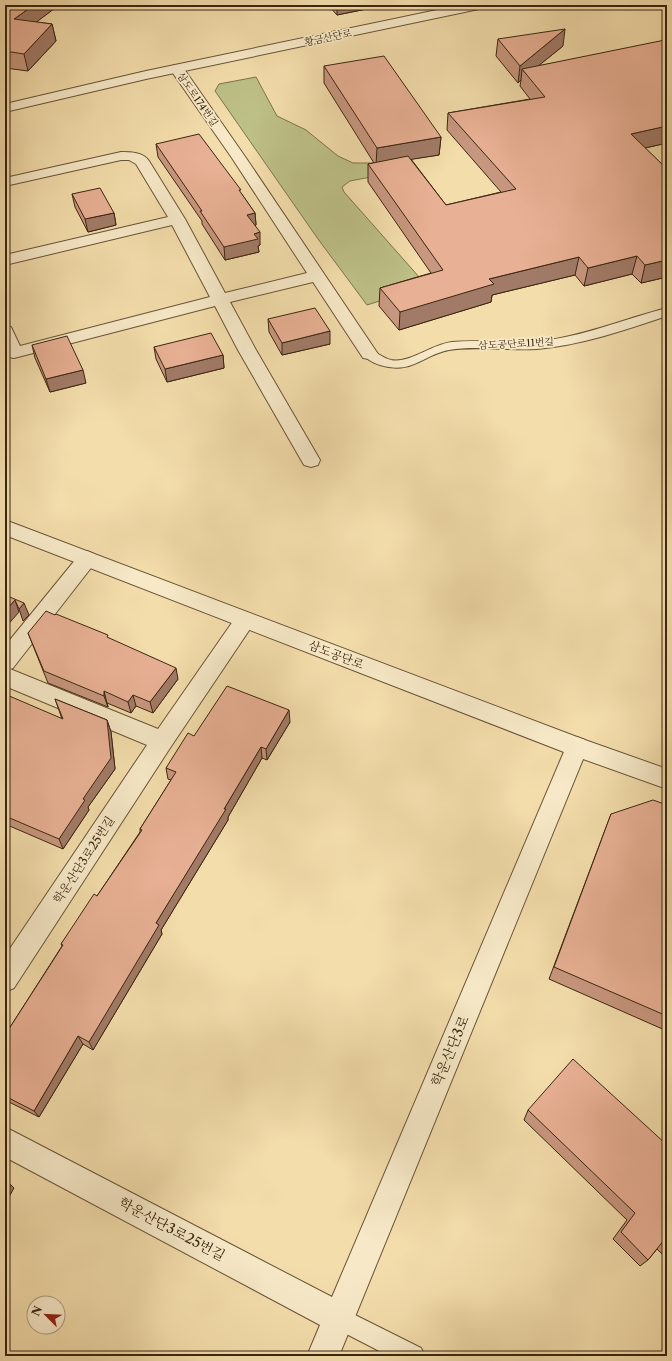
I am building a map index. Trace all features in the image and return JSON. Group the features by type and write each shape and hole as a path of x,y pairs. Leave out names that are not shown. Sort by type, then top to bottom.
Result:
{"street":[{"name":"황금산단로","path":"177,69 479,5"},
{"name":"삼도로174번길","path":"5,108 177,69 231,145 369,354"},
{"path":"5,182 121,156 131,156 142,161 177,219 247,350 311,460"},
{"path":"5,260 177,219"},
{"path":"5,331 9,354 221,299 317,276"},
{"name":"삼도공단로","path":"5,527 87,560 577,747 667,779"},
{"path":"5,662 87,560"},
{"name":"학운산단3로25번길","path":"5,979 162,741 244,620"},
{"path":"5,676 162,741"},
{"name":"학운산단3로","path":"323,1356 577,747"},
{"name":"학운산단3로25번길","path":"5,1140 339,1318"}],"lane":[{"name":"삼도공단로11번길","path":"369,354 387,365 396,365 415,360 440,347 547,344 586,336 667,312"},
{"path":"339,1318 413,1356"}],"green space":[{"path":"256,77 277,116 306,130 338,156 353,163 390,163 397,172 350,181 342,187 344,192 427,286 367,305 318,239 215,91 219,84"}],"building":[{"path":"5,5 34,5 14,19 52,24 24,54 5,51"},
{"path":"565,29 520,66 498,39"},
{"path":"665,40 667,42 667,126 631,134 667,169 667,260 645,265 637,256 588,268 579,257 489,279 494,284 400,312 380,288 443,270 368,164 408,156 446,205 516,189 448,113 545,97 522,69"},
{"path":"384,56 441,137 377,148 324,66"},
{"path":"199,134 241,190 239,190 255,213 247,215 260,232 254,234 258,239 224,247 200,211 202,211 156,144"},
{"path":"100,188 114,213 85,219 72,194"},
{"path":"315,308 330,331 282,343 268,319"},
{"path":"211,333 223,355 165,369 154,347"},
{"path":"67,336 83,370 46,379 32,345"},
{"path":"5,595 24,603 19,609 15,600 5,611"},
{"path":"46,611 108,635 107,637 176,668 150,702 133,695 128,702 104,691 104,696 44,671 28,633"},
{"path":"227,686 289,710 266,749 261,747 224,809 226,809 156,923 159,925 89,1042 78,1036 34,1111 5,1096 5,1031 7,1032 63,945 61,944 94,894 97,896 142,830 140,829 176,772 166,768 188,733 194,736"},
{"path":"7,695 63,719 55,699 107,720 111,758 83,799 85,800 59,839 5,816 5,696"},
{"path":"653,800 667,805 667,1016 554,967 611,814"},
{"path":"573,1059 667,1145 667,1244 664,1240 648,1260 621,1232 635,1213 528,1110"},
{"path":"5,1180 8,1182 5,1187"}]}
